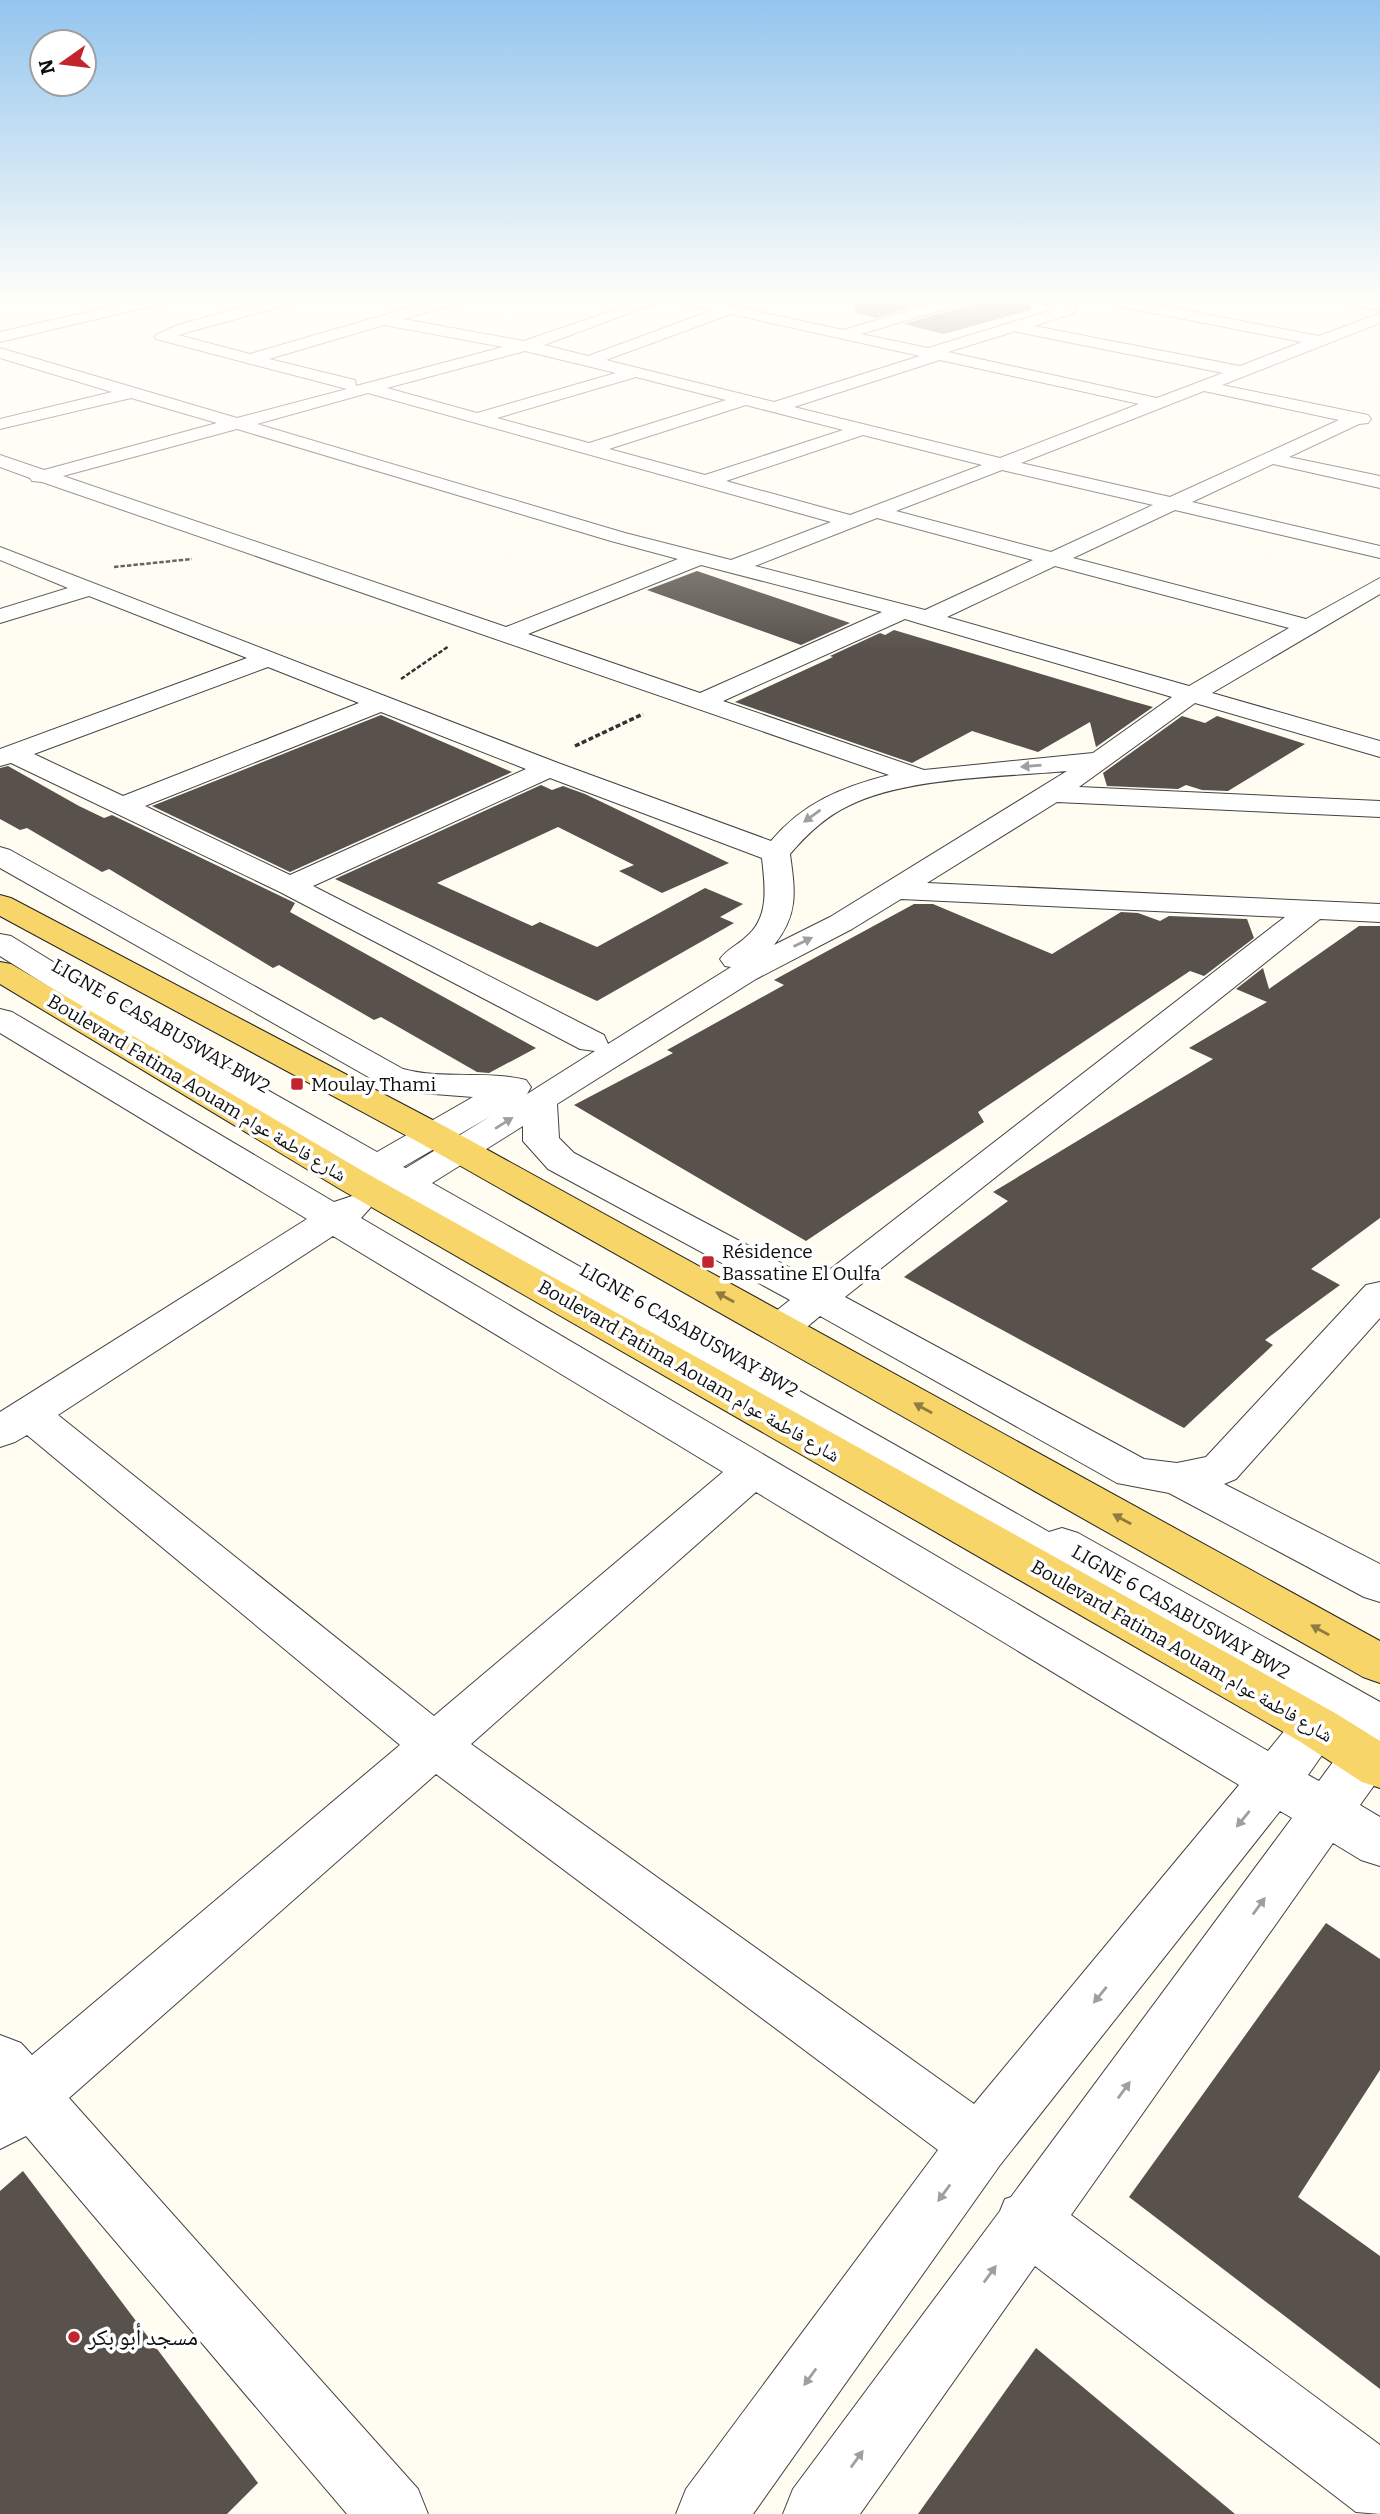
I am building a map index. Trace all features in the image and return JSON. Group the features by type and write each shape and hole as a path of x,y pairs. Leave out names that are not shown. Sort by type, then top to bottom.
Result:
{"main road":[{"path":"0,904 447,1142 1380,1664"},
{"name":"Boulevard Fatima Aouam شارع فاطمة عوام","path":"0,971 386,1180 1317,1727 1376,1749"}],"street":[{"path":"0,424 31,416"},
{"path":"211,416 618,537 903,611 1189,696 1380,749"},
{"path":"20,476 242,416"},
{"path":"226,421 247,416"},
{"path":"472,416 850,521"},
{"path":"478,418 484,416"},
{"path":"590,449 693,416"},
{"path":"812,416 1002,464 1177,502 1380,552"},
{"path":"735,566 1123,416"},
{"path":"926,618 1270,458 1348,416"},
{"path":"706,481 863,429"},
{"path":"1270,458 1380,482"},
{"path":"0,461 20,476 262,550 920,777"},
{"path":"876,512 1311,626"},
{"path":"0,553 543,766 776,853"},
{"path":"506,635 702,557"},
{"path":"979,2144 436,1746 14,1423 333,1219 386,1180 447,1142 745,972 841,923 1052,794 1189,696 1380,585"},
{"path":"0,616 90,588"},
{"path":"692,699 903,611"},
{"path":"6,756 267,659"},
{"path":"122,806 376,701"},
{"path":"6,756 122,806 290,886 592,1042"},
{"path":"0,856 391,1076 444,1086 528,1094 592,1042 748,952 763,940 775,926 780,890 776,853 792,831 819,810 875,786 920,777 1099,760"},
{"path":"290,886 543,766"},
{"path":"1052,794 1380,809"},
{"path":"894,890 1380,914"},
{"path":"780,1328 1313,910"},
{"name":"LIGNE 6 CASABUSWAY BW2","path":"0,930 135,1013 386,1180"},
{"name":"LIGNE 6 CASABUSWAY BW2","path":"0,943 386,1180 1376,1749"},
{"path":"0,1019 1380,1844"},
{"path":"528,1094 541,1141 549,1152 561,1161 819,1299 1132,1472 1178,1479 1202,1477 1221,1468 1380,1294"},
{"path":"393,2514 10,2092 436,1746 754,1470"},
{"path":"1178,1479 1380,1585"},
{"path":"710,2514 979,2144 1317,1727"},
{"path":"818,2514 1027,2221 1376,1749"},
{"path":"1027,2221 1380,2488"}],"path":[{"path":"65,578 136,564 262,550"},
{"path":"376,701 479,625"},
{"path":"543,766 692,699"}],"building":[{"path":"697,571 850,623 801,645 647,590"},
{"path":"894,630 1153,707 1096,747 1090,722 1038,752 972,731 912,763 735,702 880,633 885,635"},
{"path":"381,715 512,772 290,872 152,806"},
{"path":"1182,716 1205,723 1217,716 1305,744 1228,791 1202,790 1186,785 1178,789 1107,786 1103,773"},
{"path":"8,766 104,818 112,815 295,903 290,912 536,1048 489,1073 477,1072 381,1017 374,1020 279,965 273,968 109,869 102,872 27,828 20,830 0,819 0,768"},
{"path":"541,785 552,790 563,786 585,794 729,863 662,893 619,871 634,865 558,827 437,883 532,926 540,922 597,947 705,888 743,904 720,917 734,923 597,1001 335,879"},
{"path":"914,904 933,904 1052,954 1121,912 1138,913 1160,921 1169,916 1247,919 1254,938 1204,976 1190,971 978,1112 984,1122 806,1241 574,1105 673,1053 667,1050 784,985 774,980"},
{"path":"1359,926 1380,926 1380,1218 1311,1269 1340,1285 1265,1340 1273,1345 1184,1428 904,1277 1008,1201 993,1192 1213,1059 1189,1048 1267,1002 1236,989 1263,968 1269,989"},
{"path":"1326,1923 1380,1959 1380,2070 1298,2197 1380,2256 1380,2389 1129,2197"},
{"name":"مسجد أبو بكر","path":"23,2171 258,2483 227,2514 0,2514 0,2191"},
{"path":"1036,2348 1235,2514 918,2514"}],"place":[{"name":"Moulay Thami","path":"297,1084"},
{"name":"Résidence Bassatine El Oulfa","path":"708,1262"},
{"name":"مسجد أبو بكر","path":"74,2337"}]}
